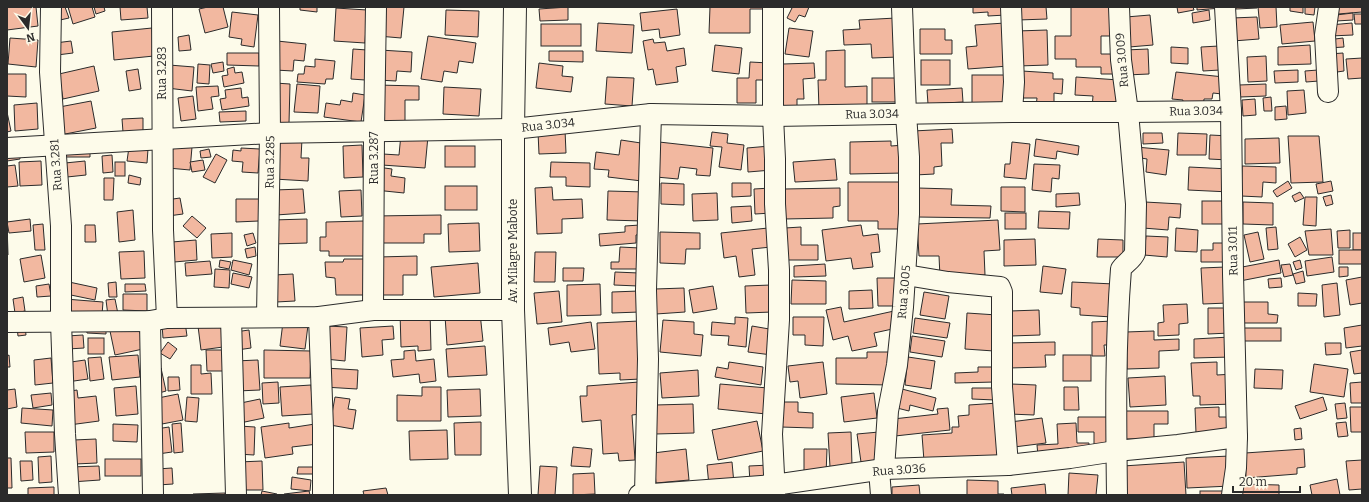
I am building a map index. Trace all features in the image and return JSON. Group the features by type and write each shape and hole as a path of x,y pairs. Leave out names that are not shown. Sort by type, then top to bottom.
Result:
{"street":[{"name":"Rua 3.281","path":"51,7 50,72 61,226 61,322 69,495"},
{"name":"Rua 3.283","path":"153,495 158,320 163,230 162,7"},
{"name":"Rua 3.285","path":"268,317 270,133 269,7"},
{"name":"Rua 3.287","path":"373,310 376,7"},
{"name":"Av. Milagre Mabote","path":"515,7 513,310 520,495"},
{"path":"773,7 775,204 779,270 779,320 772,434 774,490"},
{"name":"Rua 3.005","path":"881,495 881,470 888,411 897,365 906,275 909,214 909,157 902,7"},
{"path":"1011,7 1014,82 1012,112"},
{"name":"Rua 3.009","path":"1116,451 1118,315 1121,269 1135,253 1136,204 1128,112 1121,60 1119,7"},
{"name":"Rua 3.011","path":"1224,7 1231,111 1236,437 1236,468 1232,495"},
{"path":"1328,92 1325,35 1329,7"},
{"name":"Rua 3.034","path":"7,148 270,133 513,129 651,114 773,116 1012,112 1231,111"},
{"path":"642,494 648,359 646,290 651,114"},
{"path":"906,275 948,282 1000,287 1002,292 1002,387 1008,465"},
{"path":"7,322 319,317 373,310 513,310"},
{"path":"319,317 324,428 323,495"},
{"path":"231,318 236,495"},
{"name":"Rua 3.036","path":"642,494 774,490 881,470 1008,465 1236,437"},
{"path":"1116,451 1117,495"}],"building":[{"path":"7,7 36,7 38,26 7,30"},
{"path":"57,7 65,7 69,18 60,20"},
{"path":"68,7 92,7 95,17 73,24"},
{"path":"94,7 104,7 105,11 96,14"},
{"path":"120,7 147,7 148,18 121,20"},
{"path":"208,7 223,7 228,27 205,33 199,9"},
{"path":"300,7 317,7 317,12 300,10"},
{"path":"380,7 404,7 401,38 378,36"},
{"path":"568,7 568,20 540,21 539,9"},
{"path":"710,7 767,7 767,9 750,9 750,33 709,33"},
{"path":"789,7 809,7 805,17 799,15 795,22 787,18 792,8"},
{"path":"973,7 1005,7 1006,15 988,16 988,12 973,13"},
{"path":"1017,7 1046,7 1047,19 1018,20"},
{"path":"1071,7 1111,7 1112,36 1101,36 1101,54 1114,54 1115,74 1101,74 1101,67 1076,67 1076,59 1055,59 1055,36 1071,36"},
{"path":"1177,7 1193,7 1194,10 1178,13"},
{"path":"1197,7 1220,7 1221,8 1197,10"},
{"path":"1236,7 1257,7 1257,8 1236,9"},
{"path":"1258,7 1276,7 1277,27 1260,28"},
{"path":"1290,7 1303,7 1303,13 1290,11"},
{"path":"1305,7 1315,7 1314,15 1305,14"},
{"path":"1337,7 1362,7 1362,12 1338,14"},
{"path":"336,8 367,10 365,43 334,41"},
{"path":"677,9 680,35 660,38 659,29 642,31 640,13"},
{"path":"446,10 479,11 478,37 445,35"},
{"path":"1209,10 1210,20 1193,23 1192,13"},
{"path":"232,12 258,15 254,47 241,45 242,39 229,37"},
{"path":"1353,13 1353,20 1336,21 1336,15"},
{"path":"1354,14 1362,14 1362,24 1355,24"},
{"path":"1150,15 1153,45 1129,47 1126,17"},
{"path":"1257,17 1259,39 1233,41 1232,18"},
{"path":"896,18 898,57 872,58 871,44 844,45 843,30 860,29 859,20"},
{"path":"1313,22 1315,41 1282,44 1280,25"},
{"path":"598,23 634,25 632,53 596,51"},
{"path":"1005,23 1009,66 968,69 966,47 977,46 975,25"},
{"path":"1352,23 1353,35 1330,36 1330,25"},
{"path":"541,24 581,24 581,46 541,46"},
{"path":"152,28 154,56 114,60 112,32"},
{"path":"789,28 813,31 809,57 785,54"},
{"path":"920,29 945,29 945,40 952,40 952,54 920,54"},
{"path":"1047,30 1048,65 1018,66 1017,31"},
{"path":"189,35 191,50 179,51 178,37"},
{"path":"428,36 476,43 473,63 459,61 457,73 444,71 442,82 421,79"},
{"path":"10,38 38,40 36,67 8,64"},
{"path":"1343,38 1344,47 1328,48 1327,40"},
{"path":"653,39 654,43 665,42 667,51 684,48 686,65 676,67 678,82 656,85 653,69 648,70 643,41"},
{"path":"71,41 73,53 57,55 55,43"},
{"path":"277,41 306,44 304,61 294,60 293,71 275,70"},
{"path":"715,45 742,48 739,74 712,71"},
{"path":"1310,45 1311,64 1278,65 1278,47"},
{"path":"1219,46 1220,70 1203,71 1201,47"},
{"path":"1171,47 1188,48 1188,64 1171,63"},
{"path":"353,49 367,50 365,80 351,79"},
{"path":"1148,49 1149,74 1126,75 1125,50"},
{"path":"380,50 412,52 411,72 397,71 396,81 378,80"},
{"path":"845,50 845,87 867,86 867,108 819,109 818,80 826,80 826,51"},
{"path":"549,51 583,51 583,62 549,61"},
{"path":"227,53 259,53 259,66 227,65"},
{"path":"1343,53 1344,71 1330,73 1329,54"},
{"path":"1266,56 1267,81 1248,82 1247,57"},
{"path":"1362,58 1362,78 1348,79 1346,59"},
{"path":"315,59 335,61 333,79 326,79 325,84 297,82 298,74 304,74 305,66 315,67"},
{"path":"921,60 950,60 950,85 921,85"},
{"path":"223,62 224,71 213,73 211,64"},
{"path":"750,62 769,63 769,80 756,80 756,103 737,103 737,78 749,78"},
{"path":"539,63 563,66 562,76 573,77 571,92 536,88"},
{"path":"814,63 815,78 803,79 804,99 797,99 797,108 779,109 777,75 783,75 783,64"},
{"path":"198,64 210,65 209,84 197,83"},
{"path":"169,65 194,67 192,91 167,88"},
{"path":"94,66 99,91 63,99 59,74"},
{"path":"234,67 235,73 242,72 244,83 224,87 222,76 228,75 227,69"},
{"path":"138,69 141,89 129,91 126,71"},
{"path":"1298,70 1298,82 1275,83 1274,71"},
{"path":"1318,70 1319,81 1306,82 1305,71"},
{"path":"1022,71 1053,73 1053,79 1063,79 1062,94 1054,93 1054,108 1036,107 1037,98 1021,98"},
{"path":"1176,72 1224,77 1222,94 1213,93 1212,99 1204,99 1203,109 1182,106 1183,100 1172,99"},
{"path":"7,74 26,74 26,97 7,96"},
{"path":"972,75 1006,75 1006,103 972,103"},
{"path":"607,77 634,78 632,106 605,104"},
{"path":"1076,77 1119,80 1117,109 1092,108 1093,96 1075,95"},
{"path":"872,78 897,78 897,102 872,102"},
{"path":"275,83 290,84 289,123 274,123"},
{"path":"297,84 320,86 318,113 294,112"},
{"path":"1266,84 1266,96 1240,97 1239,85"},
{"path":"377,85 419,86 419,100 405,100 405,121 377,121"},
{"path":"218,86 219,96 211,97 213,109 198,111 196,87"},
{"path":"444,87 481,89 479,116 443,114"},
{"path":"241,88 242,98 248,97 249,106 222,110 220,99 226,98 225,90"},
{"path":"962,88 963,102 928,104 927,90"},
{"path":"1304,90 1306,113 1288,115 1287,91"},
{"path":"353,93 365,95 361,122 324,117 326,103 340,105 341,100 352,102"},
{"path":"193,96 196,119 181,121 178,98"},
{"path":"1271,97 1272,111 1264,111 1263,98"},
{"path":"1255,99 1256,115 1243,116 1242,100"},
{"path":"91,101 96,128 60,135 54,108"},
{"path":"37,103 38,129 15,131 14,105"},
{"path":"1286,106 1287,119 1275,120 1275,107"},
{"path":"246,111 246,121 220,122 219,112"},
{"path":"7,112 11,131 7,132"},
{"path":"143,118 143,131 123,132 122,119"},
{"path":"952,129 953,143 941,143 942,166 934,167 934,174 915,175 913,131"},
{"path":"565,130 566,153 539,154 538,132"},
{"path":"712,132 728,134 727,143 744,145 741,170 719,167 722,147 710,146"},
{"path":"1143,133 1162,133 1163,143 1143,144"},
{"path":"1178,133 1207,134 1206,155 1177,155"},
{"path":"401,134 428,136 425,168 382,165 383,154 399,155"},
{"path":"1210,135 1230,136 1229,160 1209,159"},
{"path":"1288,136 1319,136 1323,182 1291,183"},
{"path":"276,138 302,139 301,158 309,158 308,181 274,179"},
{"path":"1279,138 1280,163 1245,164 1245,139"},
{"path":"1036,139 1079,146 1078,155 1057,151 1056,159 1034,156"},
{"path":"621,140 641,143 640,156 645,156 642,181 608,177 609,170 594,169 596,152 619,155"},
{"path":"891,141 891,146 905,145 905,173 850,174 850,142"},
{"path":"659,142 713,148 710,176 696,175 697,169 680,167 678,179 656,177"},
{"path":"1012,142 1030,144 1026,179 1004,177 1005,164 1010,164"},
{"path":"170,145 192,147 190,170 168,168"},
{"path":"362,145 363,177 344,178 343,146"},
{"path":"445,146 475,146 475,167 445,167"},
{"path":"770,146 772,170 748,172 747,148"},
{"path":"129,147 148,149 147,163 127,161"},
{"path":"1136,147 1169,150 1166,175 1146,172 1147,159 1135,157"},
{"path":"19,148 20,159 7,161 7,149"},
{"path":"241,148 260,149 258,173 242,172 243,162 232,161 233,150 241,151"},
{"path":"90,149 90,157 63,157 63,150"},
{"path":"209,149 211,157 201,158 200,151"},
{"path":"216,154 227,160 215,183 203,177"},
{"path":"112,155 113,172 103,173 102,156"},
{"path":"835,159 837,180 795,182 793,162"},
{"path":"203,160 205,170 192,172 190,162"},
{"path":"41,161 42,185 20,186 19,162"},
{"path":"85,161 86,175 67,177 65,163"},
{"path":"115,162 125,162 125,176 115,176"},
{"path":"551,162 590,163 590,187 566,186 566,177 550,177"},
{"path":"1034,164 1060,165 1059,179 1052,178 1051,192 1032,190"},
{"path":"15,165 18,186 7,187 7,166"},
{"path":"1242,166 1276,167 1276,183 1263,182 1262,197 1241,196"},
{"path":"377,167 392,169 391,176 405,178 404,193 375,190"},
{"path":"1189,167 1230,169 1230,192 1188,190"},
{"path":"129,175 141,178 140,185 128,183"},
{"path":"104,178 114,178 113,200 104,200"},
{"path":"1288,181 1292,188 1277,197 1273,191"},
{"path":"1331,181 1333,191 1318,194 1316,184"},
{"path":"848,182 907,182 906,229 878,229 878,221 848,221"},
{"path":"661,183 684,184 684,205 661,204"},
{"path":"732,183 751,183 751,196 732,197"},
{"path":"445,186 477,186 477,210 445,210"},
{"path":"552,187 553,200 582,199 583,218 562,219 562,233 537,234 535,188"},
{"path":"1001,187 1025,187 1025,212 1001,211"},
{"path":"771,188 772,213 755,214 754,189"},
{"path":"840,188 840,206 833,207 833,218 784,219 784,189"},
{"path":"918,188 952,189 951,205 991,206 990,218 917,217"},
{"path":"303,189 305,213 276,215 274,190"},
{"path":"361,190 362,216 341,217 339,191"},
{"path":"608,191 645,192 643,221 607,220"},
{"path":"1300,192 1304,198 1295,202 1292,196"},
{"path":"717,193 718,220 693,221 692,194"},
{"path":"1079,193 1080,205 1056,207 1056,194"},
{"path":"1331,195 1333,204 1326,206 1323,197"},
{"path":"1305,197 1317,197 1316,226 1303,225"},
{"path":"180,198 183,214 168,216 166,200"},
{"path":"236,199 259,199 259,221 236,222"},
{"path":"1202,201 1227,201 1227,224 1202,224"},
{"path":"1145,202 1181,204 1180,218 1169,217 1168,230 1143,228"},
{"path":"1243,202 1273,203 1273,225 1243,224"},
{"path":"751,206 752,221 732,223 731,207"},
{"path":"133,210 135,240 119,242 117,212"},
{"path":"1039,211 1070,212 1069,229 1038,228"},
{"path":"1005,213 1026,213 1026,229 1005,229"},
{"path":"441,215 441,234 424,234 424,243 376,243 375,216"},
{"path":"192,216 206,228 197,238 183,226"},
{"path":"30,219 31,231 9,233 7,222"},
{"path":"307,219 307,243 273,244 272,220"},
{"path":"998,220 1000,250 984,251 985,275 940,277 939,256 919,256 917,224"},
{"path":"364,221 364,256 329,256 329,251 320,251 320,237 326,237 326,222"},
{"path":"7,223 8,255 7,255"},
{"path":"479,223 480,251 449,252 448,224"},
{"path":"43,224 45,250 35,250 33,225"},
{"path":"85,225 95,225 96,242 85,242"},
{"path":"640,225 641,234 636,235 636,243 600,246 599,234 625,232 625,226"},
{"path":"861,225 863,236 878,234 880,252 871,253 873,267 853,269 851,258 826,261 822,230"},
{"path":"801,227 801,245 818,245 818,260 785,260 785,228"},
{"path":"1276,227 1278,249 1268,250 1266,228"},
{"path":"768,228 771,247 752,249 755,275 739,277 736,256 724,258 721,233"},
{"path":"1176,228 1198,230 1197,252 1175,251"},
{"path":"1331,229 1333,255 1309,255 1305,231"},
{"path":"1350,230 1350,248 1338,248 1337,231"},
{"path":"660,232 700,233 700,249 686,249 685,264 660,263"},
{"path":"1258,232 1264,259 1250,262 1244,235"},
{"path":"232,233 232,257 212,258 211,234"},
{"path":"253,233 256,243 247,246 244,235"},
{"path":"1353,233 1362,233 1362,250 1353,250"},
{"path":"1146,236 1168,237 1167,257 1144,255"},
{"path":"1300,237 1307,250 1295,257 1288,244"},
{"path":"1035,239 1036,265 1004,266 1004,240"},
{"path":"1098,239 1123,240 1123,257 1097,257"},
{"path":"196,240 197,260 174,262 172,242"},
{"path":"1213,243 1230,243 1229,262 1201,262 1201,250 1213,250"},
{"path":"255,247 256,256 247,258 245,249"},
{"path":"620,247 640,248 640,269 611,269 611,262 619,262"},
{"path":"1339,250 1362,250 1362,264 1339,264"},
{"path":"144,251 145,278 121,279 119,252"},
{"path":"535,252 556,252 555,282 534,282"},
{"path":"41,255 45,278 24,282 20,259"},
{"path":"417,256 417,275 403,275 403,295 378,295 378,257"},
{"path":"1332,257 1334,272 1307,276 1305,261"},
{"path":"344,259 364,259 364,295 336,295 335,278 326,277 325,262 343,262"},
{"path":"220,260 231,262 229,269 219,267"},
{"path":"233,260 252,264 249,275 231,270"},
{"path":"1279,260 1281,273 1240,281 1237,268"},
{"path":"1300,260 1302,268 1296,270 1293,262"},
{"path":"210,261 212,274 186,276 185,263"},
{"path":"478,263 480,293 434,297 431,267"},
{"path":"825,264 826,276 794,277 794,266"},
{"path":"1290,264 1293,275 1284,277 1281,265"},
{"path":"1043,266 1066,269 1062,294 1040,292"},
{"path":"1226,267 1228,303 1203,304 1201,268"},
{"path":"1339,267 1348,267 1348,276 1339,277"},
{"path":"563,268 584,268 583,281 563,281"},
{"path":"215,269 230,270 229,288 214,287"},
{"path":"1303,271 1305,282 1296,284 1293,274"},
{"path":"615,272 639,273 638,286 614,285"},
{"path":"233,273 252,277 249,288 231,284"},
{"path":"293,274 295,301 276,302 274,275"},
{"path":"1362,277 1362,303 1350,305 1346,280"},
{"path":"877,278 895,278 896,306 878,306"},
{"path":"1281,278 1282,287 1269,288 1268,279"},
{"path":"792,280 826,281 826,304 791,304"},
{"path":"69,282 97,288 95,300 66,294"},
{"path":"116,282 117,297 109,297 108,283"},
{"path":"1072,282 1114,284 1112,317 1080,315 1080,308 1071,307"},
{"path":"1337,283 1340,315 1324,317 1322,285"},
{"path":"49,284 51,296 37,297 36,286"},
{"path":"125,284 145,284 146,291 125,292"},
{"path":"600,284 601,315 567,316 567,285"},
{"path":"771,285 772,312 746,313 745,286"},
{"path":"713,286 717,309 693,313 689,290"},
{"path":"684,288 685,312 656,314 655,289"},
{"path":"872,290 873,308 849,309 849,291"},
{"path":"559,291 562,322 537,324 534,293"},
{"path":"639,291 640,312 612,313 612,292"},
{"path":"924,292 949,296 945,319 920,315"},
{"path":"1298,293 1317,294 1316,306 1298,306"},
{"path":"123,294 147,294 147,311 123,310"},
{"path":"23,297 25,311 15,313 13,299"},
{"path":"65,299 103,302 102,315 65,312"},
{"path":"115,299 118,314 108,316 106,300"},
{"path":"1241,302 1268,302 1268,314 1278,315 1277,323 1241,323"},
{"path":"1187,304 1188,323 1179,324 1179,335 1158,336 1158,323 1164,322 1163,305"},
{"path":"841,307 844,322 894,311 897,328 874,333 877,346 852,351 848,336 833,340 826,310"},
{"path":"1208,308 1229,308 1230,333 1208,334"},
{"path":"1039,310 1040,335 1011,336 1010,311"},
{"path":"430,311 431,350 418,351 418,346 401,347 400,312"},
{"path":"480,313 483,341 447,345 445,316"},
{"path":"967,313 997,315 994,351 965,349"},
{"path":"735,317 748,318 746,347 728,345 729,336 711,335 712,322 735,324"},
{"path":"793,317 824,317 823,346 805,345 805,335 793,335"},
{"path":"915,318 950,323 947,338 913,333"},
{"path":"663,320 694,322 694,334 703,335 701,356 660,352"},
{"path":"639,321 641,379 620,380 620,373 599,374 597,323"},
{"path":"1113,321 1113,345 1104,345 1105,356 1092,356 1092,322"},
{"path":"185,322 187,336 163,338 162,325"},
{"path":"283,322 308,325 305,349 280,346"},
{"path":"591,322 595,349 571,352 569,342 550,345 548,328"},
{"path":"86,325 106,326 106,334 87,333"},
{"path":"221,325 223,347 201,350 198,326"},
{"path":"1362,325 1362,346 1346,348 1344,328"},
{"path":"25,326 26,335 18,336 17,327"},
{"path":"139,326 143,349 115,355 110,331"},
{"path":"327,326 347,327 345,361 325,359"},
{"path":"393,326 394,339 382,340 383,355 362,357 360,328"},
{"path":"752,326 775,330 772,355 748,352"},
{"path":"1238,328 1281,328 1281,341 1238,341"},
{"path":"249,330 251,348 237,350 235,332"},
{"path":"1154,331 1154,340 1179,339 1179,350 1159,351 1159,368 1127,369 1126,332"},
{"path":"83,335 84,348 68,349 67,336"},
{"path":"912,336 945,341 942,357 910,352"},
{"path":"1230,337 1231,357 1194,358 1194,339"},
{"path":"88,338 104,338 104,354 88,354"},
{"path":"168,342 177,349 170,359 160,353"},
{"path":"1055,342 1055,355 1045,355 1046,367 1009,368 1008,343"},
{"path":"1325,343 1341,343 1341,354 1326,355"},
{"path":"485,346 487,375 448,377 446,349"},
{"path":"206,350 223,350 224,371 207,371"},
{"path":"264,350 311,351 310,378 264,378"},
{"path":"415,350 416,361 434,359 436,381 420,383 419,374 393,377 391,360 404,359 404,351"},
{"path":"1362,350 1362,373 1354,374 1350,352"},
{"path":"867,352 889,352 889,385 836,384 836,358 867,358"},
{"path":"9,355 10,367 7,367 7,356"},
{"path":"138,355 140,377 112,380 109,357"},
{"path":"1063,355 1091,355 1091,381 1063,381"},
{"path":"101,357 104,379 90,381 88,358"},
{"path":"908,357 935,361 931,389 905,385"},
{"path":"51,358 53,383 35,385 34,360"},
{"path":"85,360 88,379 67,382 64,363"},
{"path":"258,360 260,390 237,391 235,361"},
{"path":"729,362 763,367 761,385 715,377 717,367 728,369"},
{"path":"823,362 827,394 800,398 798,381 790,382 788,366"},
{"path":"1217,362 1217,375 1234,374 1235,404 1200,405 1200,396 1193,396 1191,363"},
{"path":"1314,364 1348,369 1344,397 1310,392"},
{"path":"191,365 201,365 201,374 211,373 212,394 191,394"},
{"path":"978,367 995,367 995,382 955,383 955,373 978,372"},
{"path":"161,368 166,391 159,393"},
{"path":"325,368 358,370 357,389 324,387"},
{"path":"1255,369 1283,370 1282,389 1254,388"},
{"path":"698,370 699,396 662,398 660,373"},
{"path":"1165,376 1166,405 1130,407 1128,378"},
{"path":"168,377 179,377 180,390 168,391"},
{"path":"278,382 279,403 263,404 262,383"},
{"path":"639,382 641,414 632,415 635,460 619,461 618,453 603,454 601,420 582,422 580,396 587,396 587,386"},
{"path":"1362,382 1362,403 1351,403 1350,383"},
{"path":"720,384 768,388 766,414 718,409"},
{"path":"1011,384 1036,385 1034,415 1009,414"},
{"path":"311,385 313,414 282,416 280,387"},
{"path":"136,386 138,414 116,416 114,388"},
{"path":"422,387 441,387 441,421 397,421 397,395 422,396"},
{"path":"1064,387 1078,387 1079,410 1064,410"},
{"path":"972,388 995,388 995,400 972,399"},
{"path":"15,389 17,407 7,409 7,390"},
{"path":"480,389 481,416 448,417 447,390"},
{"path":"902,389 936,398 933,411 910,405 909,411 897,408"},
{"path":"77,390 78,398 96,396 99,421 69,425 65,392"},
{"path":"51,393 52,405 33,408 31,395"},
{"path":"874,393 877,418 844,422 841,397"},
{"path":"178,394 183,420 162,424 158,398"},
{"path":"187,397 199,398 197,422 185,421"},
{"path":"335,397 350,399 348,409 356,410 353,429 330,425"},
{"path":"1323,397 1327,410 1300,419 1295,406"},
{"path":"260,399 264,418 240,423 236,404"},
{"path":"782,402 798,402 798,412 813,413 813,428 781,427"},
{"path":"998,403 1002,456 924,461 922,435 952,433 952,427 959,427 958,416 969,415 969,405"},
{"path":"1345,403 1347,418 1337,419 1335,404"},
{"path":"693,404 694,433 655,434 655,405"},
{"path":"1219,407 1219,417 1227,417 1227,432 1196,433 1195,408"},
{"path":"1350,407 1362,407 1362,432 1351,432"},
{"path":"22,408 53,410 52,426 21,423"},
{"path":"948,408 950,430 895,436 893,419 938,414 937,409"},
{"path":"1124,411 1168,411 1168,424 1154,424 1154,439 1124,439"},
{"path":"1078,417 1112,417 1111,447 1094,447 1094,432 1078,432"},
{"path":"1042,418 1046,443 1014,447 1010,422"},
{"path":"757,421 763,451 718,460 712,430"},
{"path":"481,422 481,455 455,455 454,423"},
{"path":"1346,422 1348,436 1338,437 1336,423"},
{"path":"181,423 183,452 174,453 172,424"},
{"path":"289,423 289,428 315,424 318,444 292,447 293,454 265,458 261,427"},
{"path":"1076,423 1077,443 1089,443 1089,453 1038,456 1037,445 1058,444 1057,424"},
{"path":"113,424 138,425 137,442 113,441"},
{"path":"239,426 255,427 254,455 237,454"},
{"path":"169,427 172,452 158,454 156,429"},
{"path":"1301,428 1302,439 1295,440 1294,429"},
{"path":"447,430 448,459 410,460 409,431"},
{"path":"25,432 54,432 54,452 26,453"},
{"path":"851,432 852,465 830,467 828,433"},
{"path":"879,432 882,460 861,462 857,434"},
{"path":"96,439 97,463 75,464 74,440"},
{"path":"573,447 592,449 590,467 571,466"},
{"path":"686,449 689,480 656,483 653,453"},
{"path":"804,449 827,449 826,475 804,475"},
{"path":"1304,449 1305,467 1297,468 1297,474 1246,478 1245,453"},
{"path":"51,456 52,482 39,483 38,457"},
{"path":"1230,456 1231,486 1187,488 1186,458"},
{"path":"7,458 11,458 12,488 7,488"},
{"path":"105,459 141,459 141,476 105,476"},
{"path":"1362,460 1362,489 1349,490 1346,461"},
{"path":"20,461 32,461 33,480 21,481"},
{"path":"262,461 263,490 240,490 239,462"},
{"path":"732,462 734,484 709,486 707,465"},
{"path":"1184,462 1186,495 1125,495 1123,466"},
{"path":"770,465 770,482 750,483 749,466"},
{"path":"99,466 100,480 71,482 70,467"},
{"path":"540,466 557,467 555,495 538,495"},
{"path":"298,467 313,467 313,474 297,474"},
{"path":"172,468 173,484 158,485 157,469"},
{"path":"594,473 595,494 573,495 573,474"},
{"path":"1069,473 1098,475 1096,495 1068,495"},
{"path":"292,477 311,480 310,491 291,489"},
{"path":"1337,479 1340,495 1312,495 1310,485"},
{"path":"967,480 998,481 998,494 1004,495 967,495"},
{"path":"1045,484 1046,495 1012,495 1011,488"},
{"path":"1240,484 1279,485 1279,495 1239,495"},
{"path":"919,485 920,495 892,495 892,487"},
{"path":"54,487 54,495 28,495 28,488"},
{"path":"386,488 388,495 364,495 363,491"},
{"path":"262,491 277,494 277,495 261,495"},
{"path":"309,491 310,495 284,495 284,494"},
{"path":"1200,491 1223,491 1223,495 1200,495"},
{"path":"225,493 225,495 193,495 193,494"}]}
